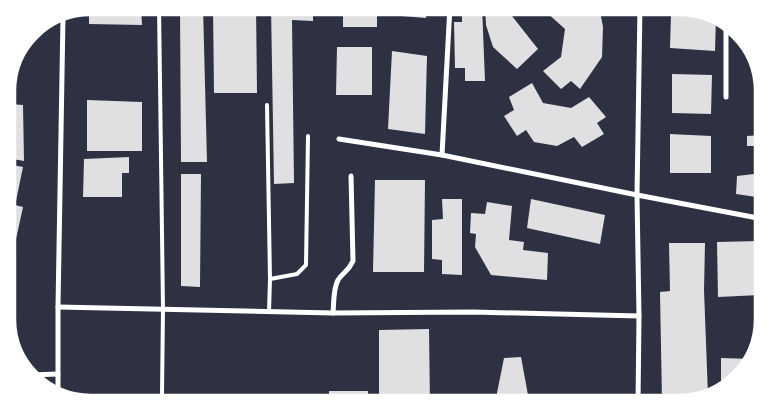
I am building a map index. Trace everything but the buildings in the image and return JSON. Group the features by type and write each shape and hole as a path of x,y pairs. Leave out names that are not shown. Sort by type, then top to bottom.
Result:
{"street":[{"path":"442,154 450,15"},
{"path":"638,395 637,195 640,15"},
{"path":"58,387 63,21"},
{"path":"726,32 726,97"},
{"path":"339,139 442,154 637,195 755,217"},
{"path":"333,313 338,280 350,268 353,261 351,176"},
{"path":"58,307 333,313 473,312 639,316"},
{"path":"39,375 58,374"}],"lane":[{"path":"159,15 163,309 162,395"},
{"path":"267,105 269,312"},
{"path":"270,279 297,274 306,265 308,136"}]}
